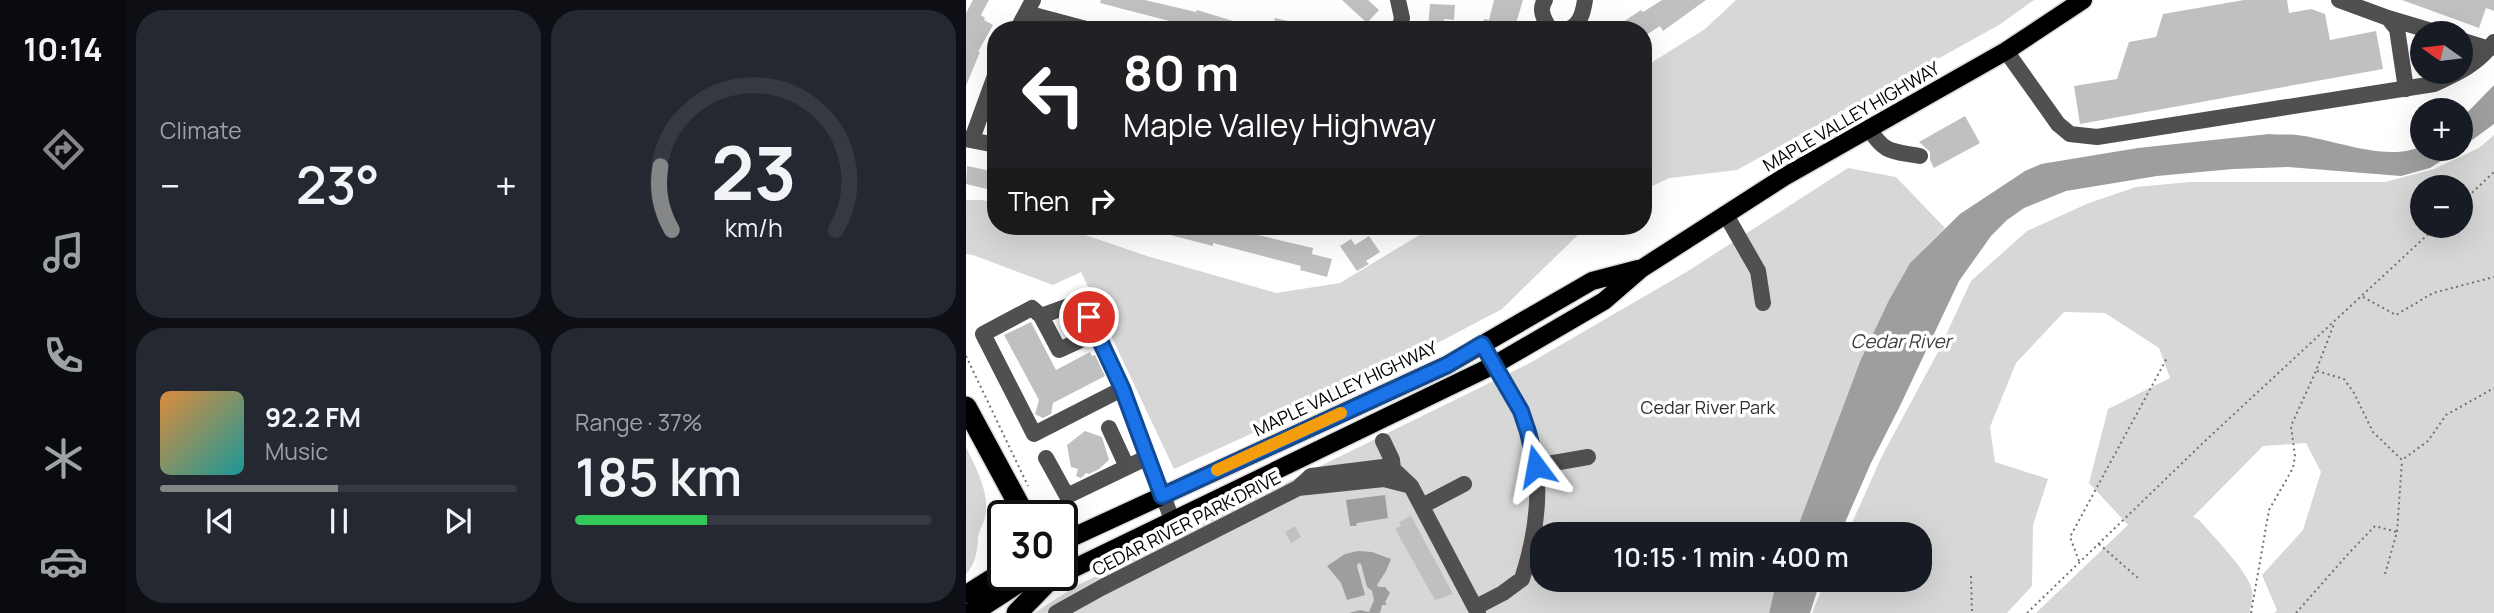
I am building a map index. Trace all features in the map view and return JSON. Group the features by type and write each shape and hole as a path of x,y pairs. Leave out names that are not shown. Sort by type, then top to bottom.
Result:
{"highway":[{"path":"966,407 1016,500"},
{"path":"966,427 1003,500"},
{"path":"971,613 1019,591"},
{"path":"1017,613 1037,591"}],"main road":[{"name":"MAPLE VALLEY HIGHWAY","path":"1078,564 1173,522 1494,365 1604,301 1641,269 1784,177 2006,51 2082,0"},
{"name":"MAPLE VALLEY HIGHWAY","path":"1078,535 1447,365 1592,281 1641,269"},
{"path":"966,594 987,581"},
{"name":"MAPLE VALLEY HIGHWAY","path":"980,613 1021,591"}],"street":[{"path":"1398,0 1401,21"},
{"path":"1545,0 1542,16 1545,21"},
{"path":"1578,21 1585,0"},
{"path":"2339,0 2363,4 2388,18 2410,25"},
{"path":"1030,7 1067,21"},
{"path":"2388,18 2396,29 2406,89"},
{"path":"2473,42 2491,45"},
{"path":"2006,51 2058,124 2070,134 2082,137 2111,135 2434,84 2469,68 2491,45"},
{"path":"987,95 969,139 987,143"},
{"path":"1869,128 1884,149 1920,156"},
{"path":"1726,215 1758,271 1763,303"},
{"path":"1041,316 1082,301 1122,388 1173,522"},
{"path":"1097,333 1059,350 1041,316 1032,308 983,334 1034,433 1122,388"},
{"path":"1383,441 1393,469 1411,486 1477,610 1522,579 1536,520 1536,466 1521,411 1482,344"},
{"path":"1109,428 1127,467"},
{"path":"1046,458 1067,496 1148,457"},
{"path":"1536,466 1588,457"},
{"name":"CEDAR RIVER PARK DRIVE","path":"1056,613 1298,488 1311,476 1383,467 1393,469"},
{"name":"CEDAR RIVER PARK DRIVE","path":"1298,488 1384,479 1411,486"},
{"path":"1422,506 1464,484"}],"path":[{"path":"2473,192 2494,172"},
{"path":"2027,613 2206,440 2424,238"},
{"path":"2362,296 2396,316 2433,293 2494,277"},
{"path":"2251,613 2269,510 2293,468 2295,456 2291,426 2334,323"},
{"path":"966,356 1032,494"},
{"path":"2080,562 2070,537 2167,358"},
{"path":"2316,371 2344,379 2373,432 2402,460"},
{"path":"2385,574 2397,532 2402,460 2428,441 2446,415 2494,388"},
{"path":"2296,613 2375,526 2397,532"},
{"path":"2099,544 2138,578"},
{"path":"1971,576 1972,613"}],"green space":[{"path":"1736,0 2034,0 1999,25 1737,170 1670,178 1652,186 1652,62 1705,29"},
{"path":"2494,135 2494,613 2274,613 2277,610 2262,575 2303,530 2321,472 2306,443 2263,446 2193,517 2199,520 2245,574 2252,591 2249,613 2036,613 2128,525 2089,483 2108,409 2170,378 2159,348 2105,313 2064,312 2016,363 1990,427 1995,462 2048,479 2033,525 2032,586 2007,613 1812,613 1821,592 1932,592 1932,522 1852,522 1882,456 1938,352 1971,281 2027,231 2089,203 2136,187 2190,182 2385,182 2410,175 2410,238 2473,238 2473,175 2411,175 2451,161 2473,161 2473,151"},
{"name":"Cedar River Park","path":"1848,168 1896,177 1945,228 1910,263 1889,300 1861,359 1800,522 1530,522 1530,592 1774,592 1769,613 1034,613 1069,591 1078,591 1078,585 1528,364 1688,271"},
{"path":"966,200 987,201 987,235 1085,235 1147,256 1276,293 1340,283 1419,235 1578,235 1502,309 1354,387 1174,469 1081,272 1053,285 966,254"},
{"path":"966,447 985,494 986,515 972,567 966,574"}],"water":[{"path":"2494,85 2494,124 2473,139 2473,107"},
{"name":"Cedar River","path":"2269,134 2297,135 2377,151 2410,150 2410,161 2441,161 2430,168 2401,176 2288,167 2157,176 2066,191 2024,208 1991,236 1959,281 1845,522 1800,522 1861,359 1910,263 1960,214 2025,171 2041,164 2138,148"},
{"path":"1385,495 1388,518 1350,526 1346,500"},
{"path":"1372,552 1391,559 1377,585 1385,587 1390,593 1385,602 1387,605 1382,605 1380,613 1349,613 1360,610 1369,612 1374,600 1372,591 1367,587 1361,564 1358,563 1357,566 1365,595 1347,600 1341,583 1327,566 1345,554"},
{"path":"1774,592 1817,592 1810,613 1769,613"}],"building":[{"path":"973,0 989,0 981,15 987,22 987,36 966,86 966,13"},
{"path":"1101,0 1145,0 1196,12 1197,10 1233,21 1169,21 1100,3"},
{"path":"1342,0 1368,0 1379,10 1369,21 1365,21"},
{"path":"1494,0 1523,0 1517,21 1483,21 1489,20"},
{"path":"1662,0 1706,0 1663,31 1660,26 1652,31 1652,21 1624,21 1641,10 1643,12"},
{"path":"2244,0 2287,0 2289,13 2311,9 2325,14 2330,40 2376,31 2383,69 2080,124 2074,86 2117,79 2129,42 2156,37 2163,14"},
{"path":"2402,0 2494,0 2494,11 2486,8 2479,28 2473,26 2473,21 2460,21"},
{"path":"1430,4 1455,5 1454,20 1429,21"},
{"path":"1965,116 1980,143 1934,168 1930,152 1919,142"},
{"path":"967,166 987,170 987,189 966,184"},
{"path":"1170,235 1258,235 1313,248 1312,254 1332,259 1327,277 1300,270 1301,266 1213,243 1213,246"},
{"path":"1369,236 1380,252 1366,261 1369,264 1357,271 1340,246 1351,239 1355,245"},
{"path":"1031,322 1056,370 1090,352 1092,356 1095,355 1105,376 1053,403 1051,414 1043,418 1035,414 1039,400 1004,335"},
{"path":"1085,431 1102,437 1109,460 1099,469 1086,473 1081,478 1076,476 1078,469 1071,467 1067,445"},
{"path":"1411,516 1453,594 1435,600 1395,529 1401,526 1399,522"},
{"path":"1295,526 1301,537 1291,543 1285,532"}],"slow traffic":[{"path":"1217,470 1341,413"}],"route":[{"path":"1089,317 1122,388 1162,496 1447,365 1482,344 1521,411 1536,466"}]}
